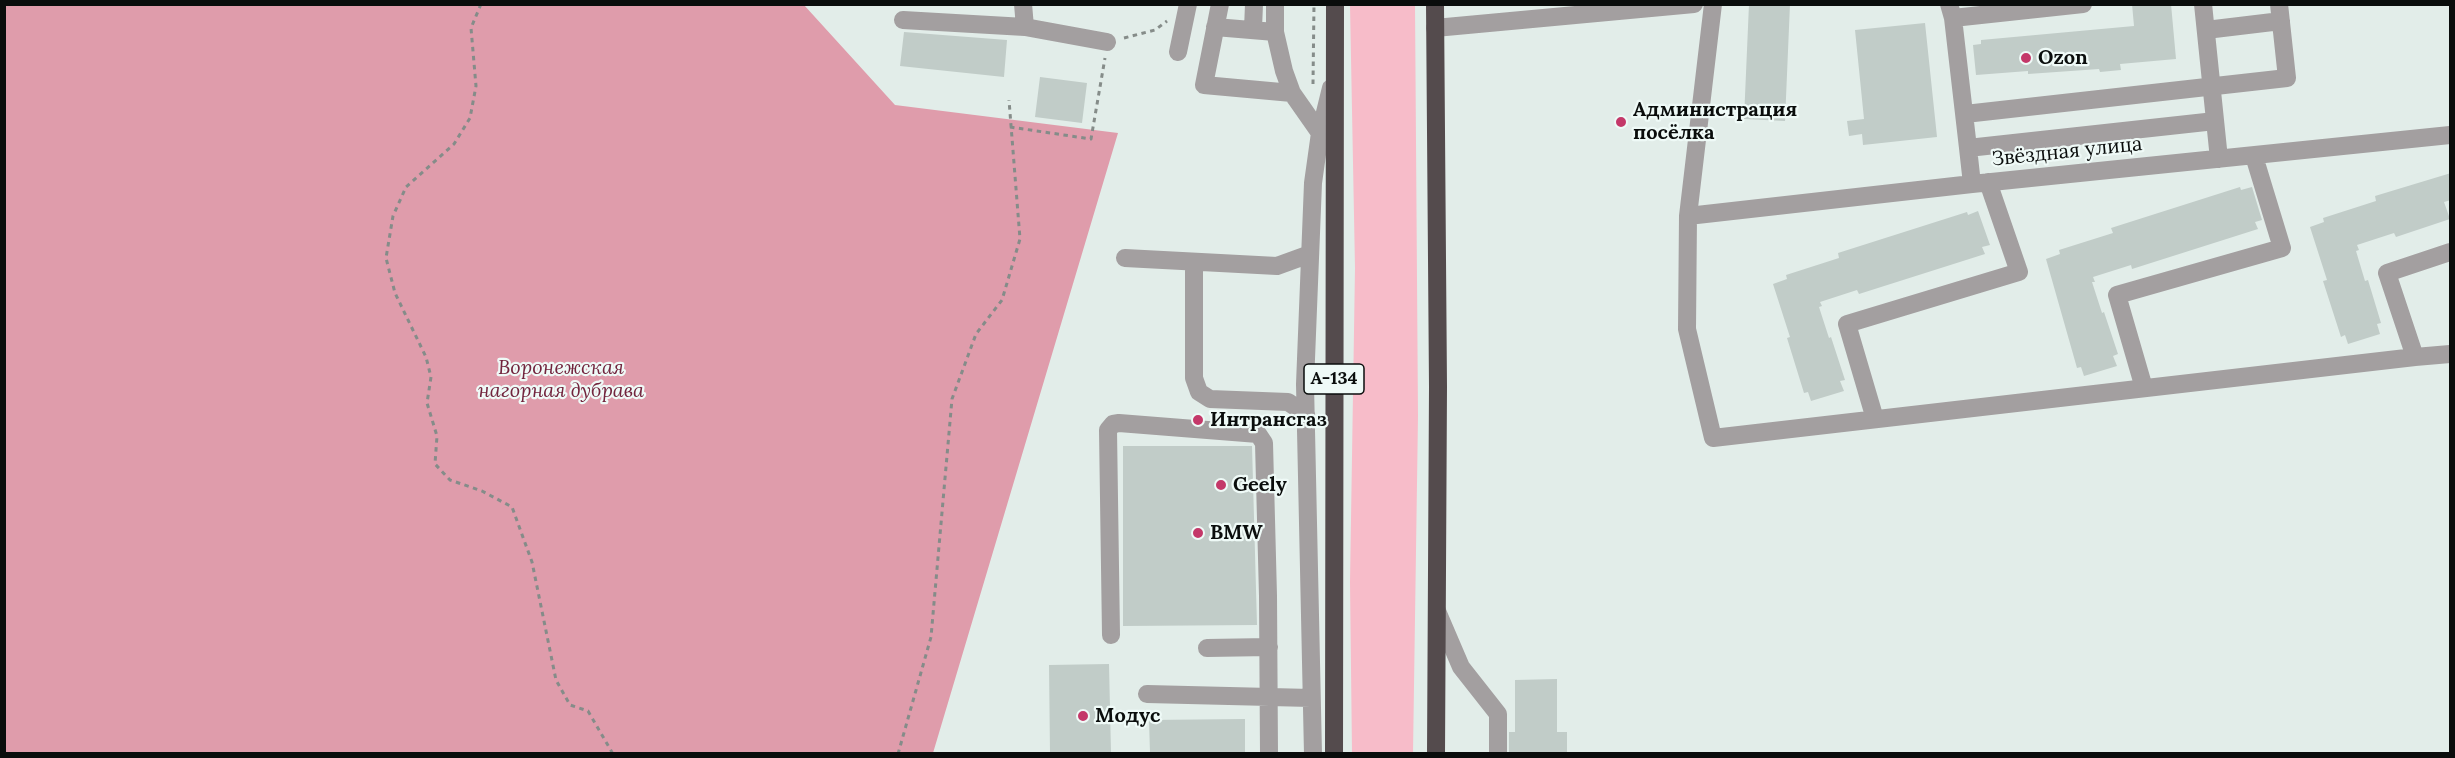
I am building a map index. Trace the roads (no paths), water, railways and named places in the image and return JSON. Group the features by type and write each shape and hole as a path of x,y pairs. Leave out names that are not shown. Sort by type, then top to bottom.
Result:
{"highway":[{"name":"А-134","path":"1334,753 1335,4"},
{"path":"1435,4 1438,376 1436,753"}],"street":[{"path":"1023,4 1025,27"},
{"path":"1220,4 1284,71 1292,93 1320,133"},
{"path":"1232,4 1246,29"},
{"path":"1243,4 1246,29"},
{"path":"1246,29 1254,4"},
{"path":"1264,4 1204,85 1292,93"},
{"path":"1246,29 1275,4"},
{"path":"1435,28 1694,4"},
{"path":"1713,4 1688,216 1688,329 1713,438 2451,354"},
{"path":"1875,420 1847,324 2019,272 1980,183 1968,148 1951,11 2083,4"},
{"path":"2203,4 2219,159"},
{"path":"1178,52 1187,12"},
{"path":"1965,114 2287,78 2280,13 2206,30"},
{"path":"903,20 1025,27 1107,42"},
{"path":"1313,753 1306,414 1310,254 1313,183 1320,133 1335,72"},
{"path":"1968,148 2215,121"},
{"name":"Звёздная улица","path":"1688,216 1980,183 2451,135"},
{"path":"2144,388 2117,295 2282,248 2254,156"},
{"path":"2415,357 2387,273 2451,252"},
{"path":"1125,258 1277,266 1310,254"},
{"path":"1194,262 1194,378 1199,392 1210,399 1288,402 1306,414"},
{"path":"1111,635 1108,430 1113,424 1119,423 1258,434 1264,443 1269,753"},
{"path":"1437,611 1461,667 1498,714 1498,753"},
{"path":"1207,648 1269,647"},
{"path":"1147,694 1311,698"}],"place":[{"name":"Ozon","path":"2026,58"},
{"name":"Администрация посёлка","path":"1621,122"},
{"name":"Интрансгаз","path":"1198,420"},
{"name":"Geely","path":"1221,485"},
{"name":"BMW","path":"1198,533"},
{"name":"Модус","path":"1083,716"}],"park label":[{"name":"Воронежская нагорная дубрава","path":"561,380"}]}
